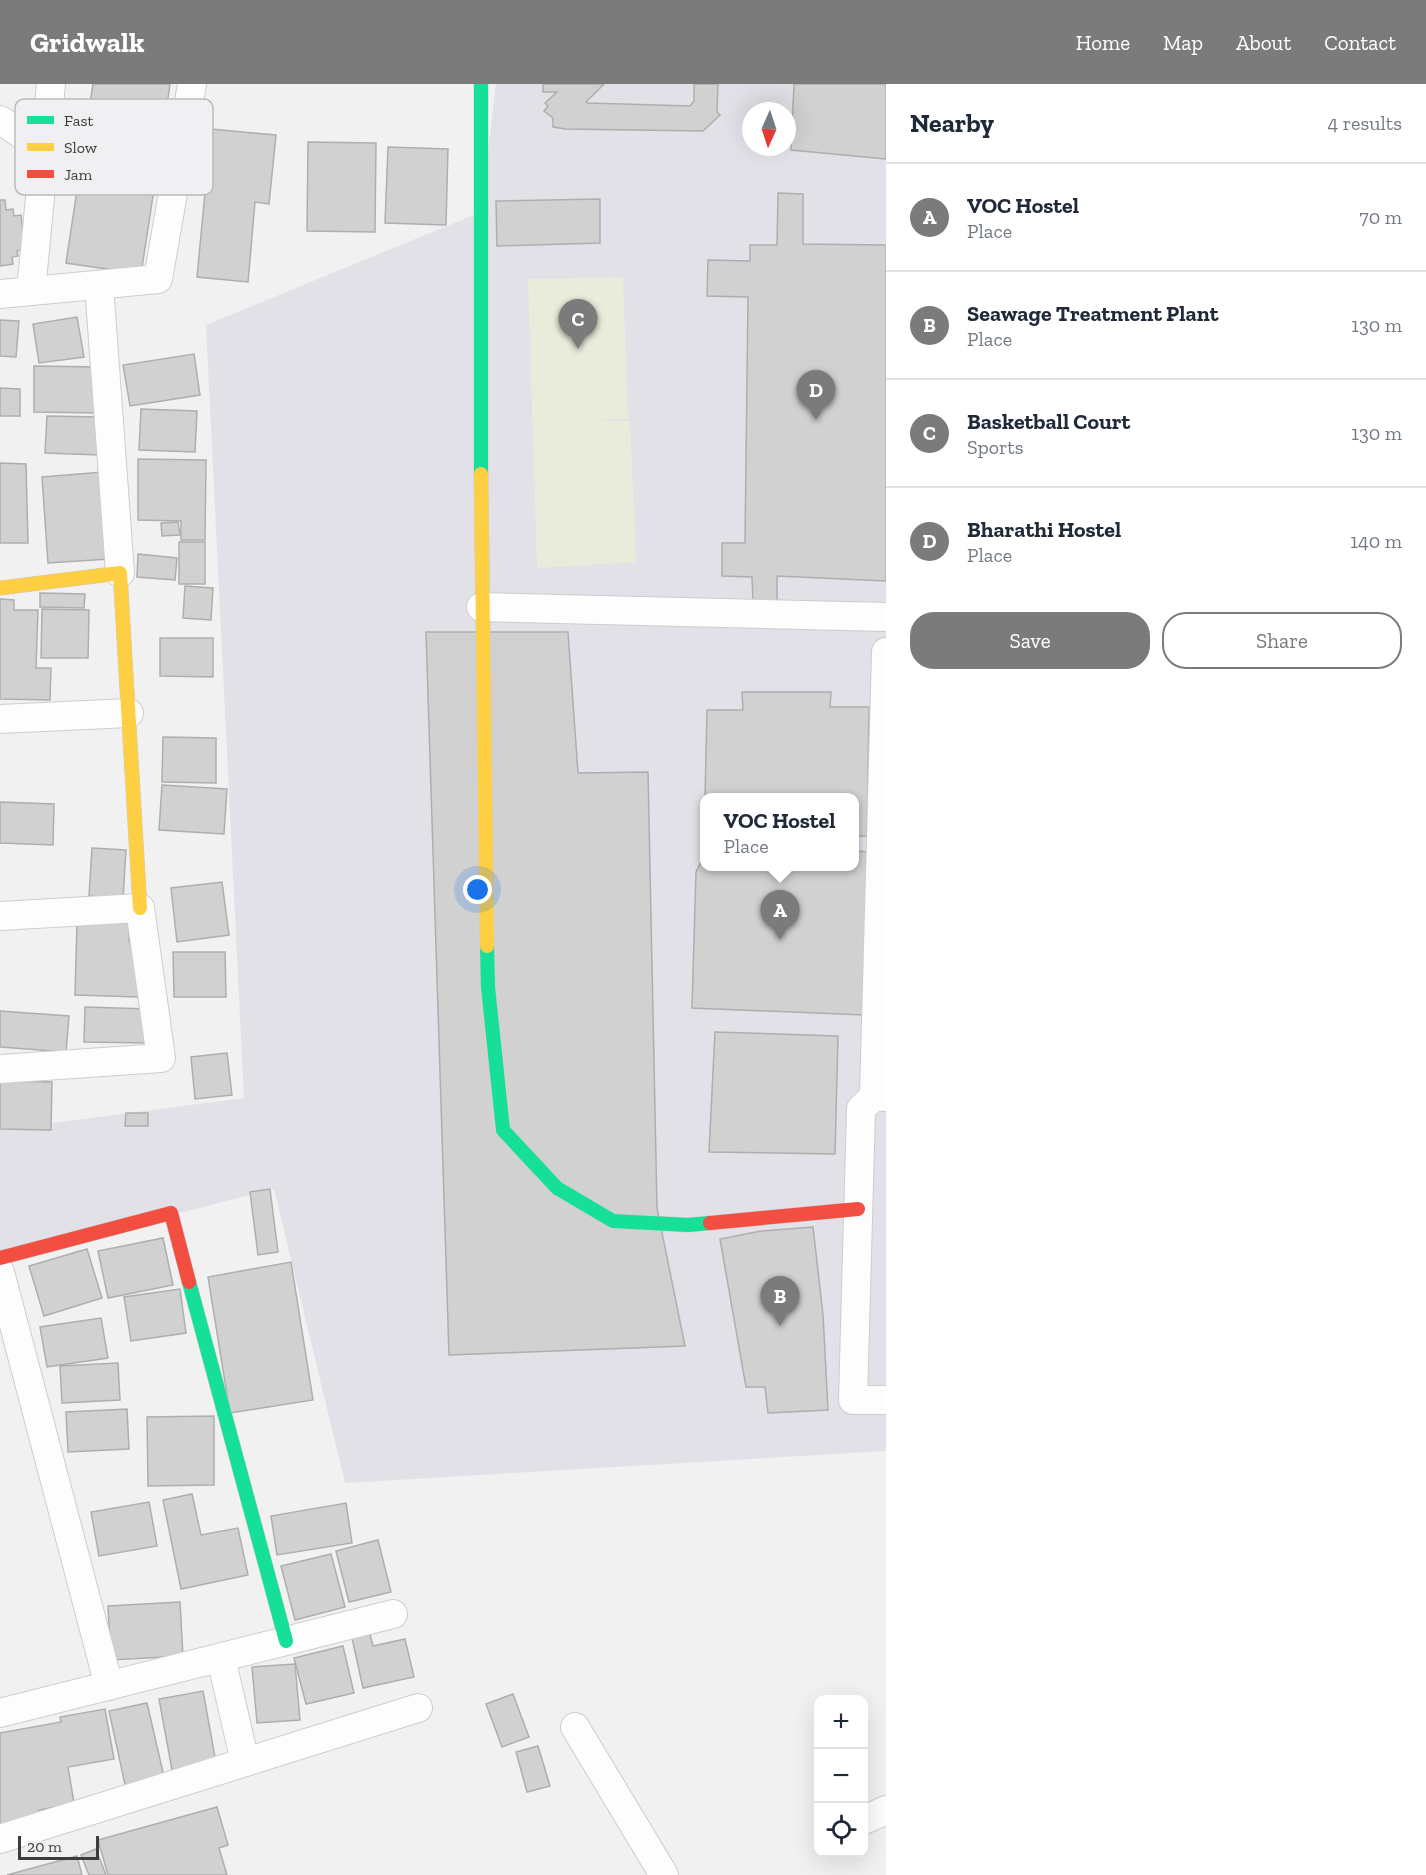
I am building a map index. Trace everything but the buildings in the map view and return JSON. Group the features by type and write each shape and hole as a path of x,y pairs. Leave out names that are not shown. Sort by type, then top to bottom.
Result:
{"street":[{"path":"49,99 51,84"},
{"path":"189,99 192,84"},
{"path":"481,84 481,607 488,987 503,1130 557,1188 613,1221 688,1225 858,1209"},
{"path":"0,120 15,130"},
{"path":"31,291 40,195"},
{"path":"0,294 158,279 173,195"},
{"path":"0,1069 160,1058 140,908 120,573 99,285"},
{"path":"0,588 120,573"},
{"path":"481,607 886,616"},
{"path":"886,652 880,1097 861,1109 853,1400 886,1400"},
{"path":"0,719 129,713"},
{"path":"0,916 140,908"},
{"path":"0,1258 171,1213 286,1641"},
{"path":"0,1272 108,1686"},
{"path":"0,1713 393,1614"},
{"path":"221,1658 245,1762"},
{"path":"0,1839 418,1708"},
{"path":"575,1727 664,1875"},
{"path":"868,1818 886,1810"}],"shaded area":[{"path":"496,84 886,84 886,1451 345,1483 274,1189 0,1259 0,1130 244,1098 206,325 481,212"}],"green space":[{"path":"623,277 628,419 588,421 630,421 636,562 537,568 528,279"}],"traffic: fast":[{"path":"481,84 481,474"},
{"path":"487,946 488,987 503,1130 557,1188 613,1221 688,1225 710,1223"},
{"path":"189,1282 286,1641"}],"traffic: slow":[{"path":"481,474 487,946"},
{"path":"0,588 120,573 140,908"}],"traffic: jam":[{"path":"710,1223 858,1209"},
{"path":"0,1258 171,1213 189,1282"}],"place":[{"name":"Basketball Court","path":"578,349"},
{"name":"Bharathi Hostel","path":"816,420"},
{"name":"VOC Hostel","path":"780,940"},
{"name":"Seawage Treatment Plant","path":"780,1326"}]}
